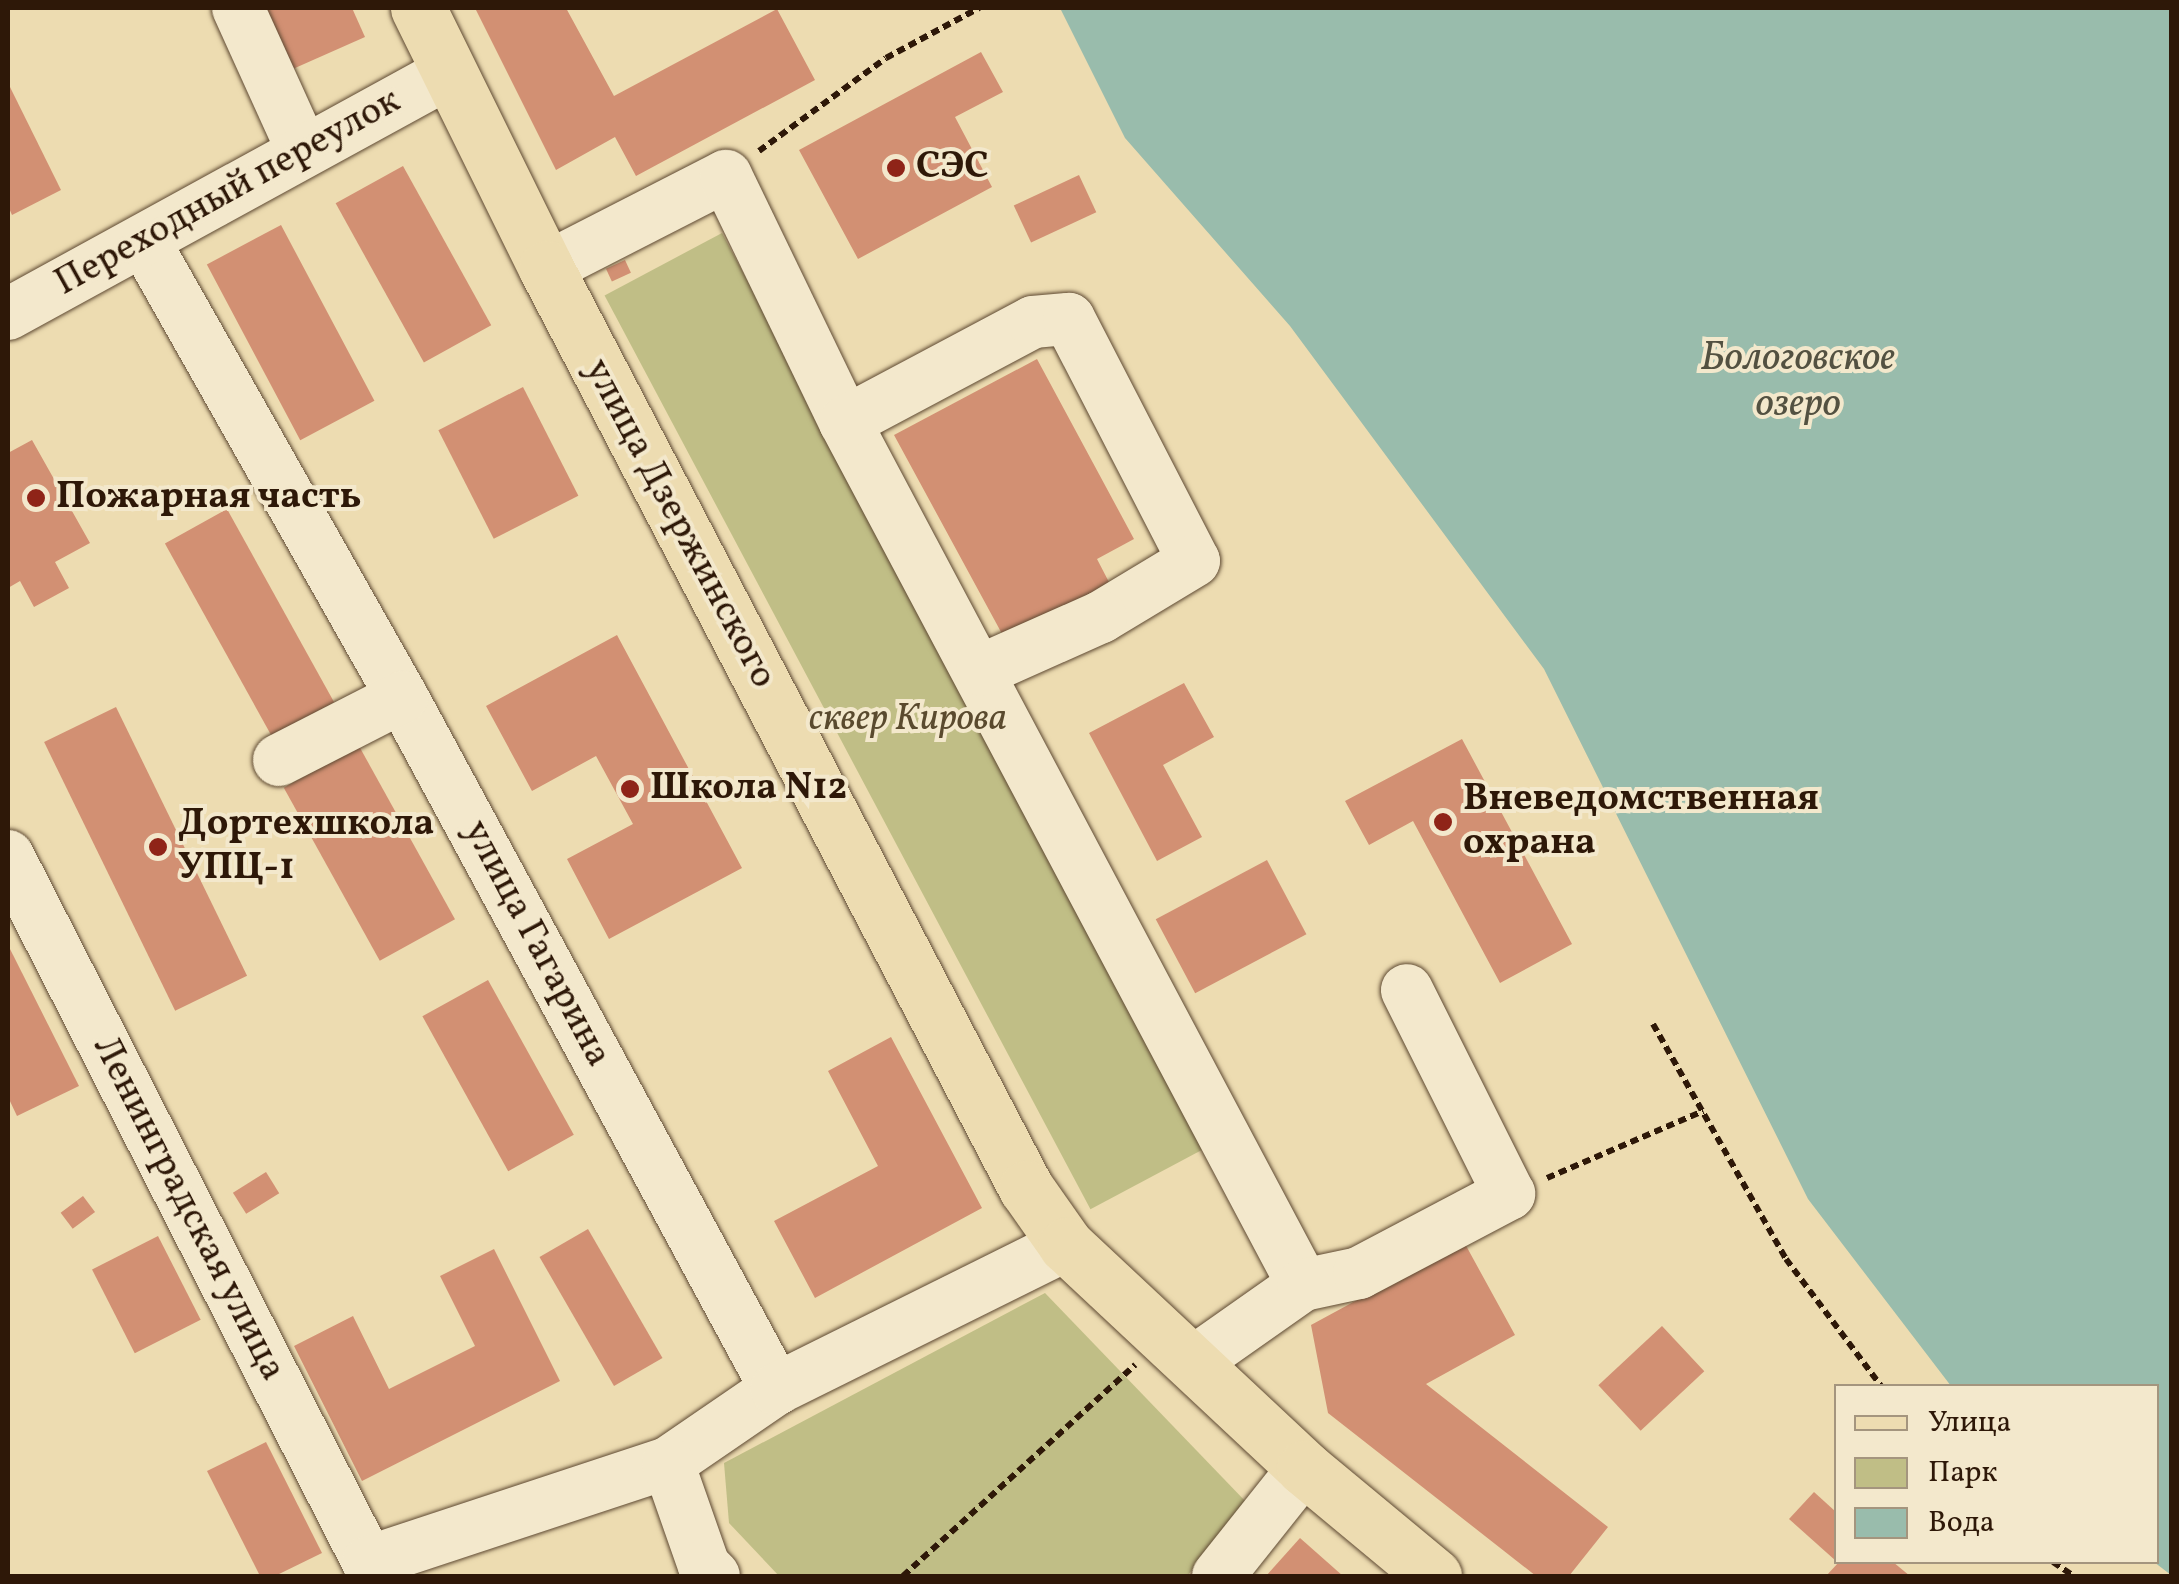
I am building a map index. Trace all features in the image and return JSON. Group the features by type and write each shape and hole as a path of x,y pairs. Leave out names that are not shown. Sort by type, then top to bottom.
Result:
{"main road":[{"name":"улица Дзержинского","path":"418,8 546,268 1026,1188 1066,1246 1304,1468 1434,1576"}],"street":[{"path":"238,8 303,151"},
{"name":"Переходный переулок","path":"8,314 448,73"},
{"path":"546,268 726,176 845,422 982,670 1303,1284"},
{"name":"улица Гагарина","path":"144,241 402,697 776,1388"},
{"path":"845,422 1033,322 1069,319 1194,561 1101,617 982,670"},
{"path":"278,760 402,697"},
{"name":"Ленинградская улица","path":"8,856 368,1562 668,1463"},
{"path":"1179,1350 1303,1284 1359,1273 1509,1194 1407,990"},
{"path":"714,1576 704,1566 668,1463 776,1388 1066,1246"},
{"path":"1218,1576 1304,1468"}],"path":[{"path":"726,176 886,58 979,8"},
{"path":"1653,1024 1786,1258 1880,1384"},
{"path":"1509,1194 1703,1111"},
{"path":"903,1576 1179,1350"}],"green space":[{"name":"сквер Кирова","path":"722,233 1208,1147 1090,1209 605,295"},
{"path":"1045,1293 1248,1504 1187,1576 779,1576 729,1523 724,1463"}],"water":[{"name":"Бологовское озеро","path":"1060,8 2171,8 2171,1575 2157,1564 2159,1384 1949,1384 1808,1199 1544,669 1290,326 1125,138"}],"building":[{"path":"257,8 352,8 365,37 286,72"},
{"path":"475,8 566,8 614,96 777,9 815,80 636,176 615,137 556,170"},
{"name":"СЭС","path":"981,52 1003,92 955,117 992,187 858,259 799,150"},
{"path":"8,83 61,190 12,215 8,206"},
{"path":"403,166 491,325 424,363 336,203"},
{"path":"1079,175 1096,212 1031,243 1014,205"},
{"path":"281,225 374,401 300,440 207,264"},
{"path":"625,260 631,273 612,282 606,269"},
{"path":"1037,359 1134,539 1097,559 1111,586 1007,643 894,435"},
{"path":"523,387 578,496 494,539 438,430"},
{"name":"Пожарная часть","path":"32,440 90,543 55,562 69,588 34,607 20,581 8,588 8,453"},
{"path":"227,509 334,702 272,737 165,543"},
{"path":"617,635 742,868 609,939 567,859 633,824 596,756 532,791 486,706"},
{"path":"1184,683 1214,737 1163,765 1202,837 1157,861 1089,733"},
{"path":"116,707 247,976 175,1011 44,742"},
{"path":"1462,739 1572,944 1500,983 1413,821 1369,845 1345,801"},
{"path":"359,746 455,919 380,961 284,788"},
{"path":"1267,860 1306,934 1195,993 1156,919"},
{"path":"8,945 79,1086 17,1116 8,1097"},
{"path":"488,980 574,1135 508,1171 422,1016"},
{"path":"891,1037 982,1208 815,1298 774,1221 878,1166 828,1071"},
{"path":"266,1172 279,1193 246,1214 233,1193"},
{"path":"83,1196 95,1212 73,1229 61,1213"},
{"path":"588,1229 662,1358 614,1386 540,1257"},
{"path":"158,1236 201,1320 135,1353 92,1270"},
{"path":"1464,1242 1515,1335 1426,1384 1608,1527 1569,1576 1536,1576 1328,1413 1311,1325"},
{"path":"494,1249 560,1381 362,1481 294,1346 353,1316 389,1389 475,1346 440,1276"},
{"path":"1662,1326 1704,1371 1641,1431 1598,1385"},
{"path":"266,1442 322,1553 275,1576 260,1576 207,1471"},
{"path":"1814,1492 1834,1510 1834,1559 1789,1519"},
{"path":"1300,1538 1343,1576 1266,1576"},
{"path":"1837,1564 1895,1564 1910,1576 1826,1576"}],"place":[{"name":"СЭС","path":"896,168"},
{"name":"Пожарная часть","path":"36,498"},
{"name":"Школа N12","path":"630,789"},
{"name":"Вневедомственная охрана","path":"1443,822"},
{"name":"Дортехшкола УПЦ-1","path":"158,847"}]}
